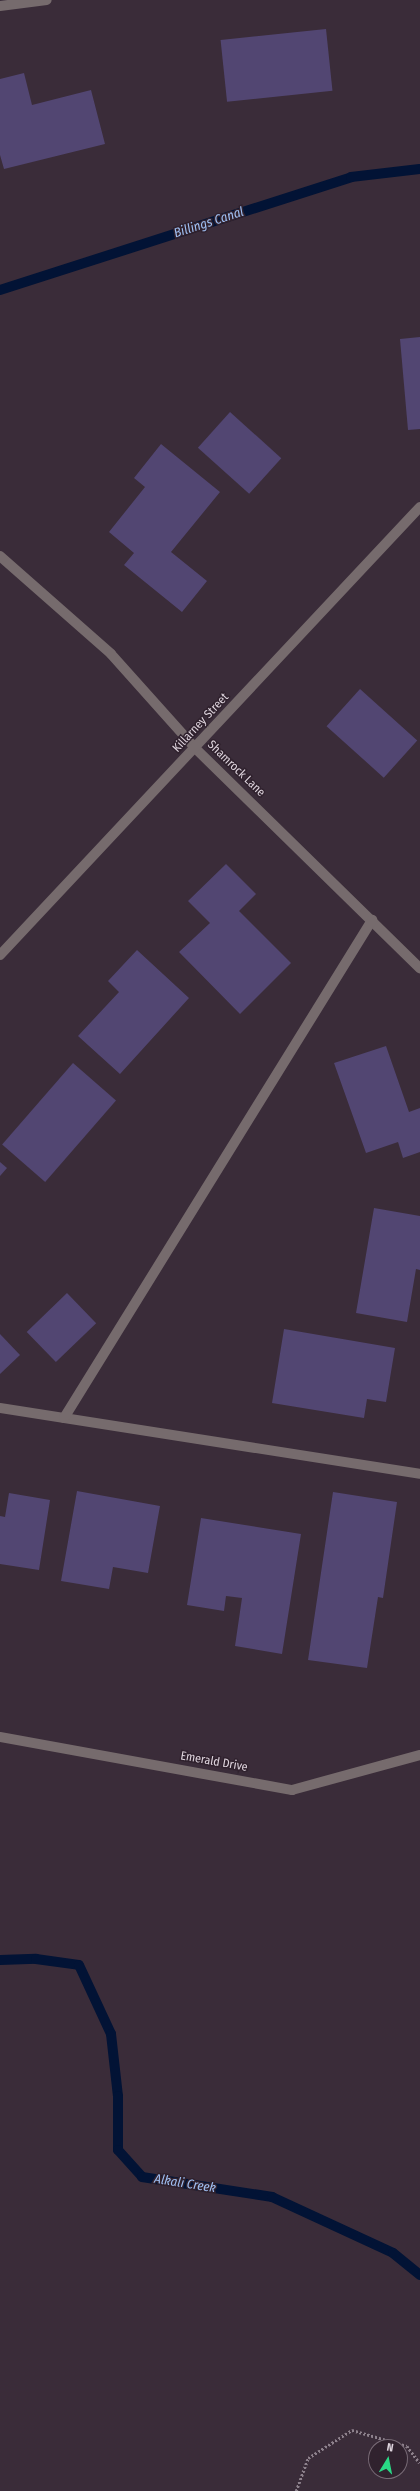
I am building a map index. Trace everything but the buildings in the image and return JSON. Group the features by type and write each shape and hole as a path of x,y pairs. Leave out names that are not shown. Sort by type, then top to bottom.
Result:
{"street":[{"path":"0,6 48,0"},
{"name":"Killarney Street","path":"0,955 420,507"},
{"name":"Shamrock Lane","path":"0,556 110,654 195,748 420,968"},
{"path":"64,1418 372,920"},
{"path":"0,1408 420,1474"},
{"name":"Emerald Drive","path":"0,1737 292,1790 420,1755"}],"path":[{"path":"296,2491 308,2458 352,2430 407,2446 420,2463"}],"waterway":[{"name":"Billings Canal","path":"0,290 351,177 420,169"},
{"name":"Alkali Creek","path":"0,1960 36,1959 79,1965 111,2034 118,2096 118,2150 142,2177 272,2197 393,2253 420,2275"}]}
